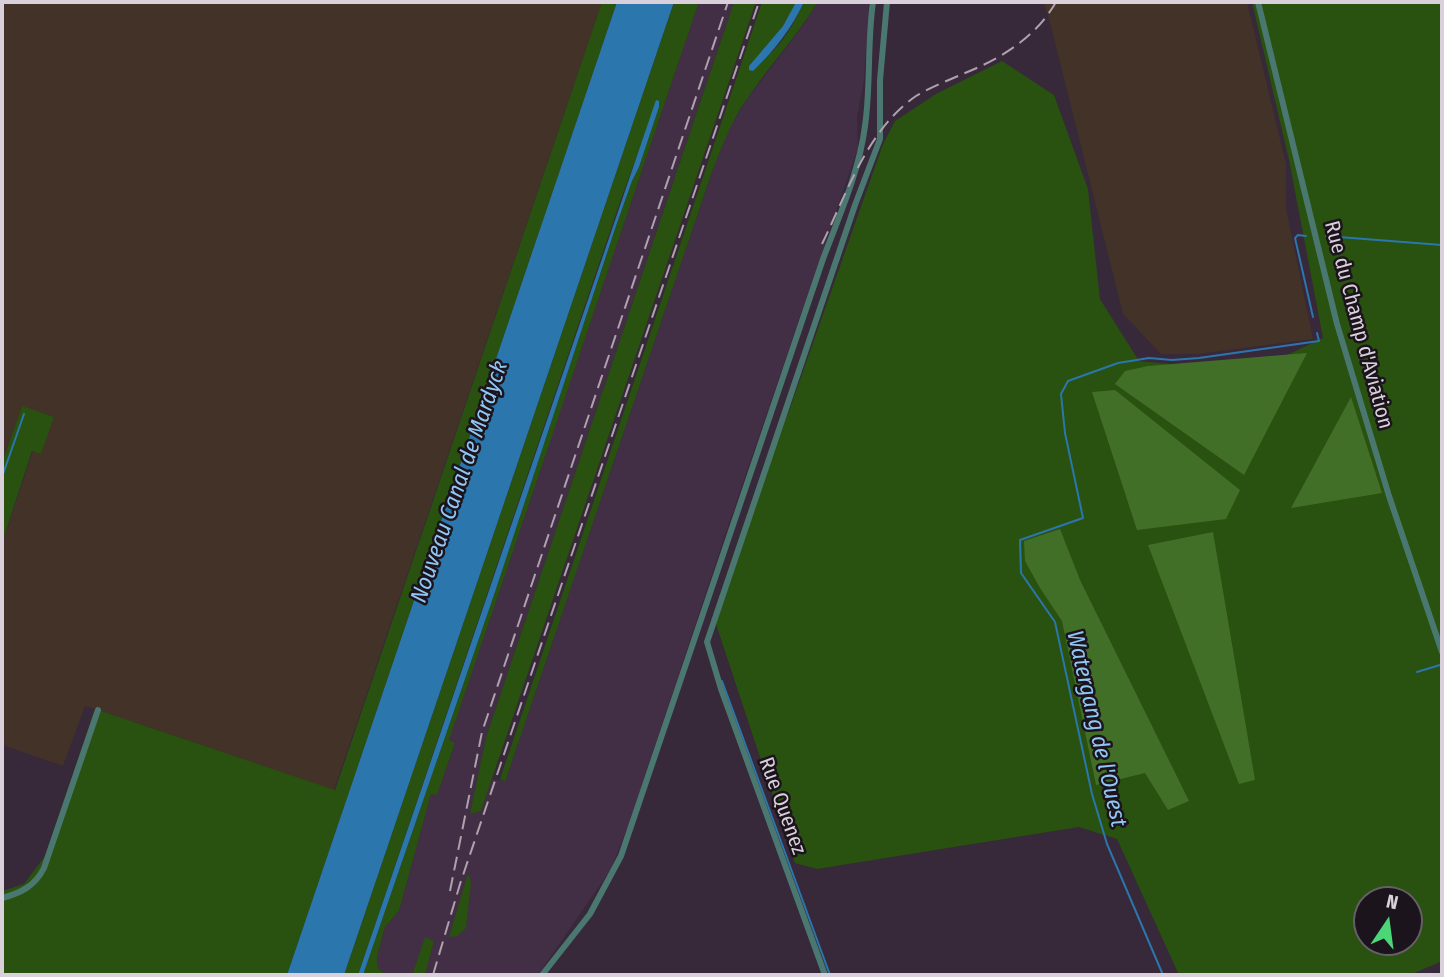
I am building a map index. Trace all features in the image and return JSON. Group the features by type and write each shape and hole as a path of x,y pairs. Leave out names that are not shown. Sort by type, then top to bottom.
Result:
{"street":[{"path":"542,975 593,910 621,856 818,272 844,206 865,127 873,2"},
{"name":"Rue Quenez","path":"825,975 707,648 707,638 879,142 880,80 887,2"},
{"name":"Rue du Champ d'Aviation","path":"1258,2 1337,324 1389,496 1442,652"},
{"path":"2,898 28,888 42,873 98,710"}],"shaded area":[{"path":"2,2 602,2 334,790 85,706 63,766 2,745 2,543 33,451 42,453 22,406 2,463"},
{"path":"699,2 734,2 486,737 471,814 481,811 492,779 505,781 712,172 729,129 747,99 818,2 869,2 864,81 857,117 858,148 628,826 611,869 538,975 425,975 434,941 425,938 412,975 386,975 378,968 377,957 385,927 399,911 431,793 437,794 455,743 448,741"},
{"path":"1043,2 1247,2 1286,164 1286,208 1313,339 1198,354 1161,354 1123,314"}],"green space":[{"path":"602,2 617,2 287,975 2,975 2,891 24,884 45,856 95,709 335,790"},
{"path":"674,2 699,2 449,740 455,743 437,795 431,794 399,911 385,927 377,957 378,968 386,975 363,975 495,592 615,229 639,167 659,107 657,101 621,199 358,975 344,975"},
{"path":"734,2 756,2 481,811 470,814 486,737"},
{"path":"762,2 796,2 783,26 749,66 759,62 775,48 789,30 804,2 818,2 741,107 719,153 505,782 500,779"},
{"path":"1252,2 1442,2 1442,961 1410,975 1179,975 1117,839 1079,827 817,869 795,863 713,615 746,517 789,411 883,144 895,121 936,94 1002,61 1054,95 1088,189 1100,299 1139,361 1192,366 1287,355 1323,338 1289,160"},
{"path":"1307,353 1244,475 1115,384 1125,371 1148,366"},
{"path":"1115,390 1240,490 1226,519 1137,530 1092,392"},
{"path":"1351,397 1382,493 1291,508"},
{"path":"22,406 54,417 41,454 32,451 2,543 2,463"},
{"path":"1060,529 1080,580 1189,801 1168,810 1145,773 1096,785 1062,621 1025,561 1024,541"},
{"path":"1213,532 1255,780 1239,784 1148,545"},
{"path":"468,873 471,883 466,928 457,936 449,937"},
{"path":"425,937 434,941 425,975 412,975"}],"water":[{"name":"Nouveau Canal de Mardyck","path":"617,2 674,2 344,975 287,975"},
{"path":"796,2 804,2 788,30 761,63 753,71 749,70 749,66 783,26"},
{"path":"656,100 659,101 659,107 615,229 495,592 363,975 358,975"}],"waterway":[{"name":"Watergang de l'Ouest","path":"1306,236 1298,235 1295,238 1313,317"},
{"name":"Watergang de l'Ouest","path":"1326,236 1442,245"},
{"name":"Watergang de l'Ouest","path":"1163,975 1107,844 1092,794 1055,622 1021,573 1020,540 1083,518 1065,433 1061,394 1068,381 1118,363 1149,358 1199,358 1319,341 1317,333"},
{"path":"2,477 24,414"},
{"path":"1417,672 1440,665"},
{"path":"722,681 830,975"}],"railway":[{"path":"450,891 482,732 728,2"},
{"path":"433,975 460,884 759,2"},
{"path":"822,244 871,144 899,110 916,96 992,61 1017,45 1039,26 1056,2"}]}
